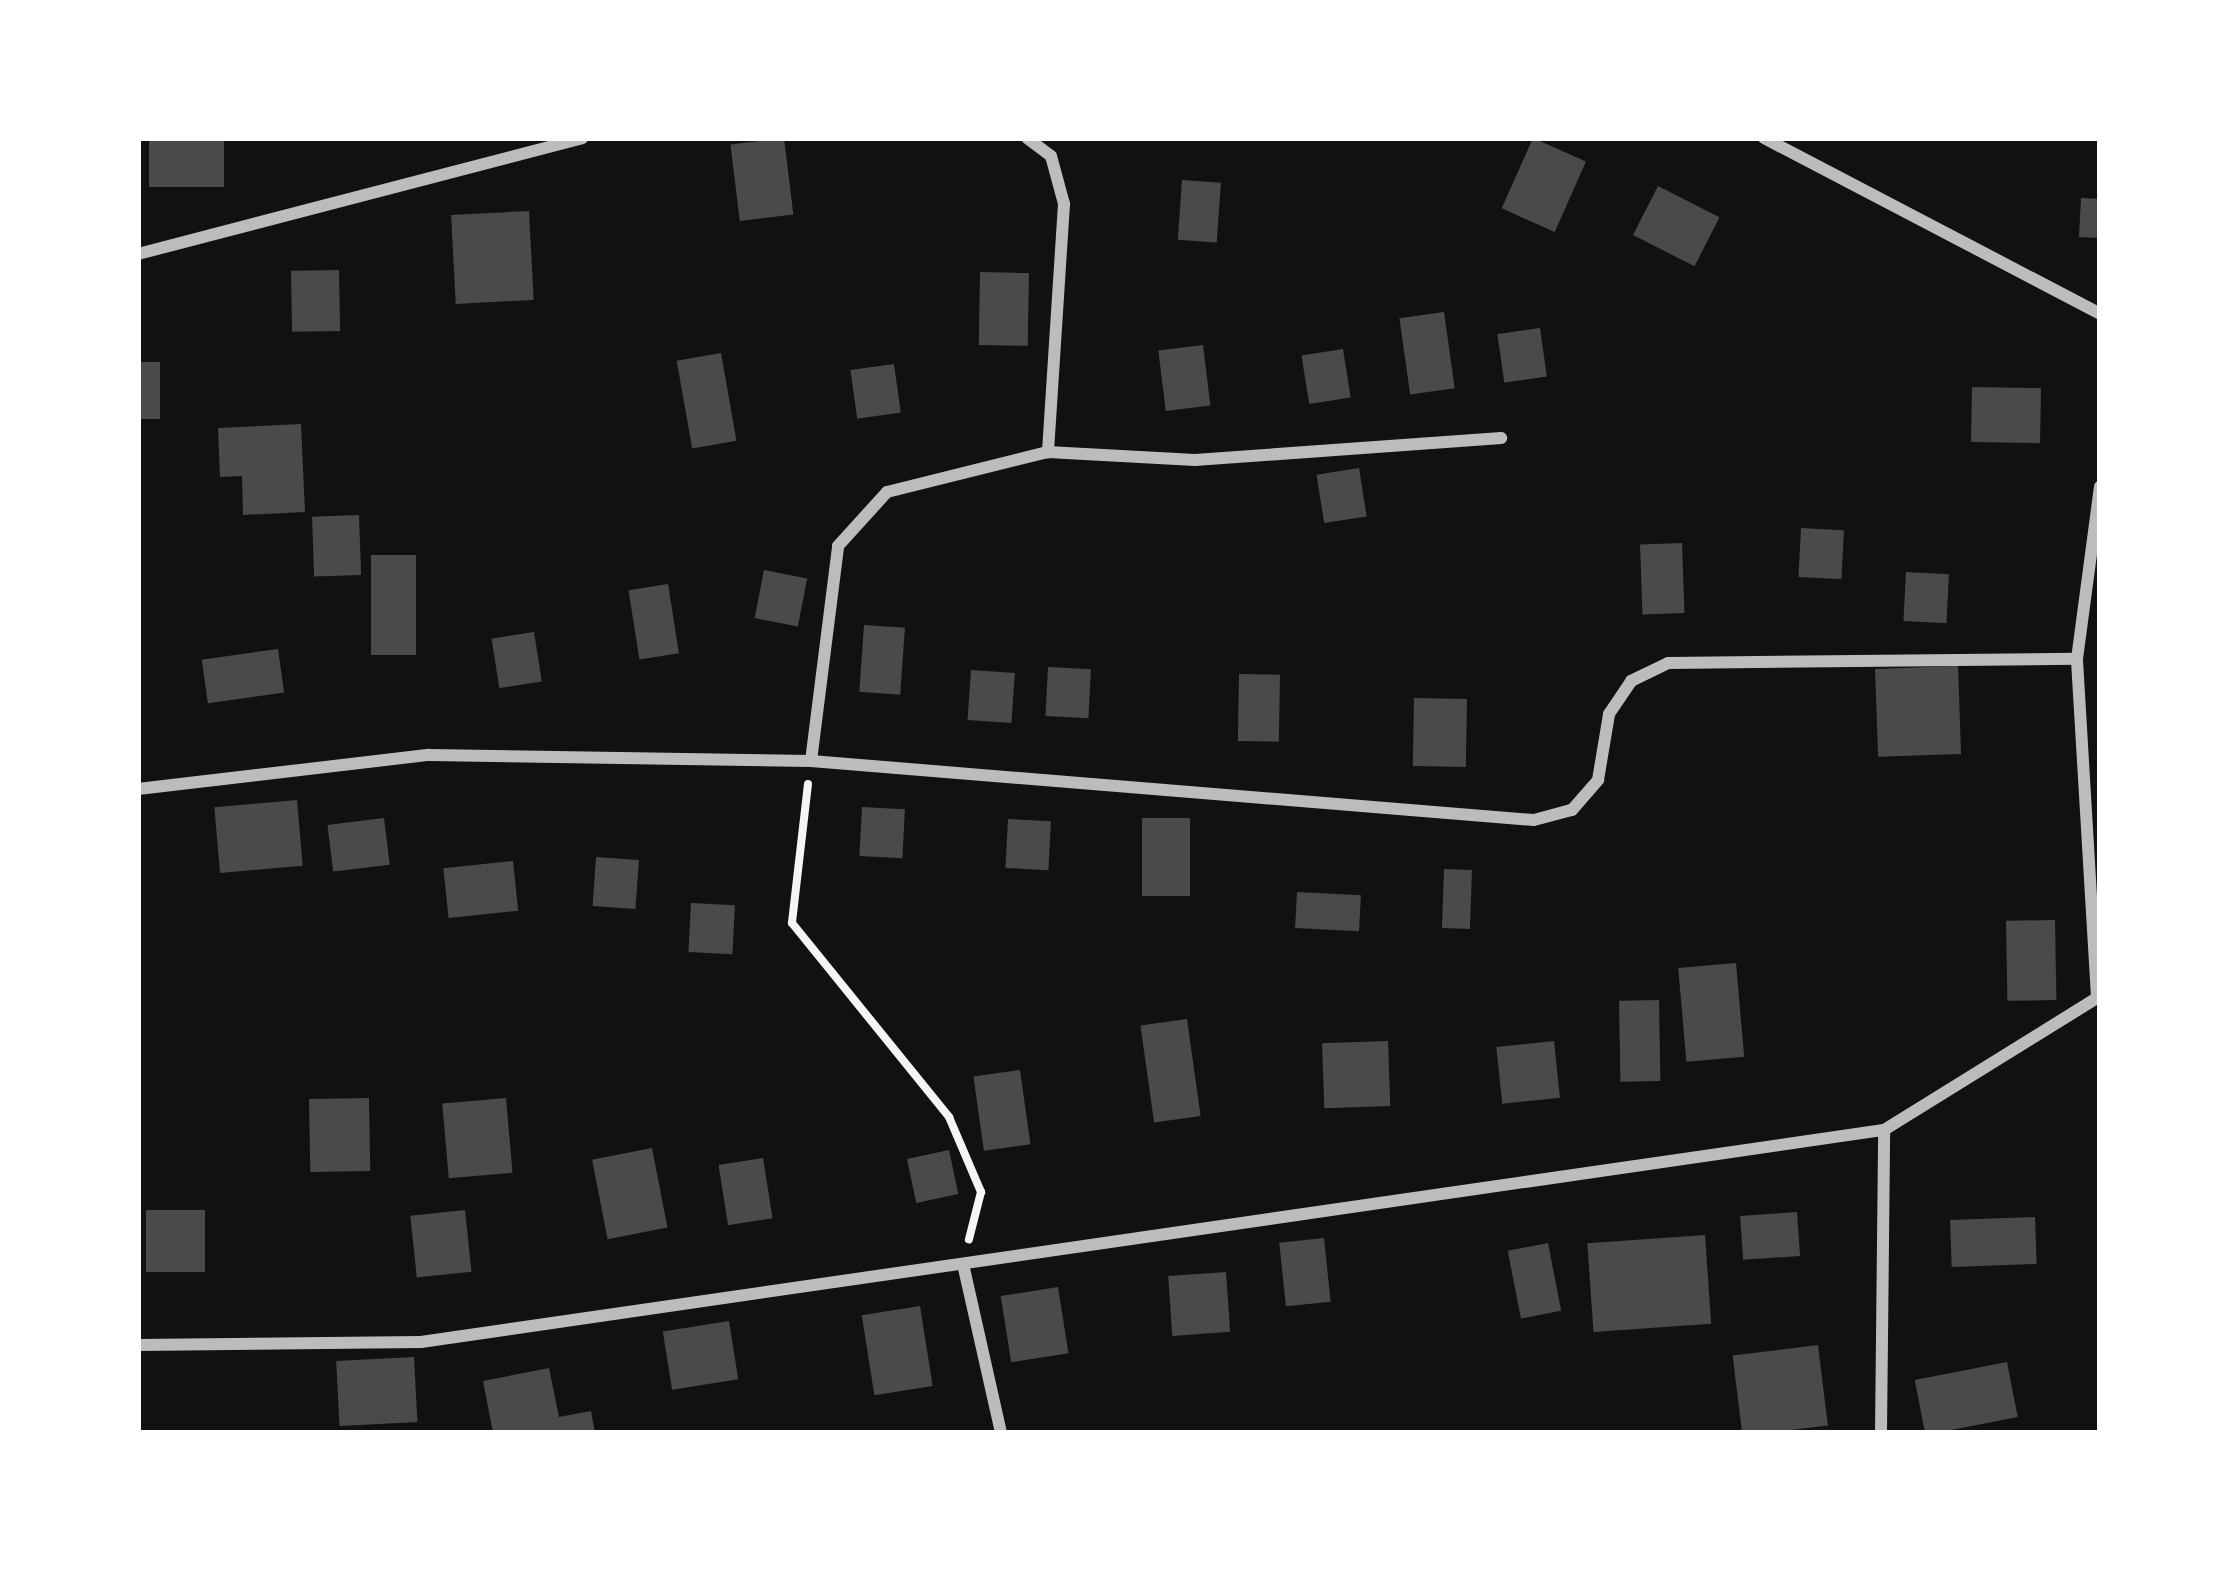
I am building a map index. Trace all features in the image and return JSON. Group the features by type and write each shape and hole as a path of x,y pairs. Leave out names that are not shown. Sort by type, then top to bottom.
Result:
{"street":[{"path":"138,254 582,138"},
{"path":"1027,138 1051,156 1064,204 1048,452"},
{"path":"1764,138 2100,314"},
{"path":"811,761 838,546 887,492 1048,452 1195,460 1501,438"},
{"path":"138,1345 421,1342 1884,1130 2099,996 2077,659 2100,487"},
{"path":"138,789 429,755 811,761 1534,820 1572,811 1598,780 1609,715 1631,681 1668,662 2077,659"},
{"path":"1881,1433 1884,1130"},
{"path":"963,1264 1001,1433"}],"path":[{"path":"811,761 792,923 949,1117 981,1192 963,1264"}],"building":[{"path":"149,138 224,138 224,187 149,187"},
{"path":"784,138 793,214 740,221 730,145"},
{"path":"1533,138 1586,162 1555,232 1502,208"},
{"path":"1182,180 1221,183 1217,243 1178,240"},
{"path":"1658,186 1719,217 1695,266 1633,235"},
{"path":"2081,198 2100,199 2098,238 2079,237"},
{"path":"529,211 534,300 456,304 451,215"},
{"path":"339,270 340,331 292,332 291,271"},
{"path":"980,272 1029,273 1028,346 979,345"},
{"path":"1444,312 1455,388 1410,395 1399,318"},
{"path":"1540,328 1547,377 1504,383 1497,334"},
{"path":"1203,345 1210,406 1166,411 1158,350"},
{"path":"1343,349 1351,397 1309,404 1302,356"},
{"path":"721,353 736,441 692,448 677,361"},
{"path":"138,362 160,362 160,419 138,419"},
{"path":"894,364 901,413 857,419 850,370"},
{"path":"1972,387 2041,388 2040,443 1971,442"},
{"path":"301,424 305,512 243,515 242,476 220,477 218,428"},
{"path":"1359,468 1367,516 1324,523 1317,475"},
{"path":"359,515 361,575 314,577 312,517"},
{"path":"1801,528 1844,530 1841,579 1798,577"},
{"path":"1682,543 1684,613 1642,614 1640,544"},
{"path":"371,555 416,555 416,655 371,655"},
{"path":"764,570 807,578 798,626 755,618"},
{"path":"1906,572 1949,574 1946,623 1903,621"},
{"path":"668,584 679,653 639,659 628,590"},
{"path":"864,625 905,628 900,695 859,692"},
{"path":"534,632 542,681 499,688 492,639"},
{"path":"278,649 284,693 208,703 202,660"},
{"path":"1958,666 1961,754 1878,757 1875,669"},
{"path":"1048,667 1091,669 1088,718 1045,716"},
{"path":"971,670 1015,673 1011,723 968,720"},
{"path":"1239,674 1280,675 1279,742 1238,741"},
{"path":"1414,698 1467,699 1466,767 1413,766"},
{"path":"297,800 303,866 220,873 214,807"},
{"path":"862,807 905,809 902,858 859,856"},
{"path":"384,818 390,865 333,872 327,825"},
{"path":"1142,818 1190,818 1190,896 1142,896"},
{"path":"1008,819 1051,821 1048,870 1005,868"},
{"path":"596,857 639,860 635,909 593,906"},
{"path":"513,861 518,911 449,918 443,868"},
{"path":"1444,869 1472,870 1470,929 1442,928"},
{"path":"1297,892 1361,895 1359,931 1295,928"},
{"path":"691,903 735,905 732,954 688,952"},
{"path":"2055,920 2056,1000 2007,1001 2006,921"},
{"path":"1736,963 1744,1057 1686,1062 1678,968"},
{"path":"1659,1000 1660,1081 1620,1082 1619,1001"},
{"path":"1187,1019 1201,1116 1154,1123 1140,1026"},
{"path":"1388,1041 1390,1106 1324,1108 1322,1043"},
{"path":"1554,1041 1560,1098 1502,1104 1496,1047"},
{"path":"1020,1070 1030,1144 984,1151 973,1077"},
{"path":"369,1098 370,1171 310,1172 309,1099"},
{"path":"506,1098 513,1173 449,1178 442,1104"},
{"path":"652,1148 667,1228 608,1239 592,1160"},
{"path":"949,1150 958,1194 916,1203 907,1159"},
{"path":"763,1158 773,1218 728,1225 719,1165"},
{"path":"146,1210 205,1210 205,1272 146,1272"},
{"path":"465,1210 471,1272 417,1277 410,1216"},
{"path":"1797,1212 1800,1256 1743,1260 1740,1216"},
{"path":"2035,1217 2037,1264 1952,1267 1950,1220"},
{"path":"1705,1235 1711,1324 1593,1332 1587,1243"},
{"path":"1324,1238 1331,1302 1286,1306 1279,1243"},
{"path":"1548,1243 1561,1311 1521,1319 1508,1251"},
{"path":"1226,1272 1230,1332 1172,1336 1168,1276"},
{"path":"1058,1287 1068,1353 1011,1362 1001,1296"},
{"path":"920,1306 933,1386 874,1395 862,1315"},
{"path":"729,1321 738,1379 672,1390 663,1331"},
{"path":"1818,1345 1828,1425 1742,1433 1733,1355"},
{"path":"414,1357 417,1422 340,1426 336,1361"},
{"path":"2007,1362 2018,1417 1925,1433 1915,1380"},
{"path":"549,1368 559,1417 591,1411 595,1433 493,1433 483,1381"}]}
